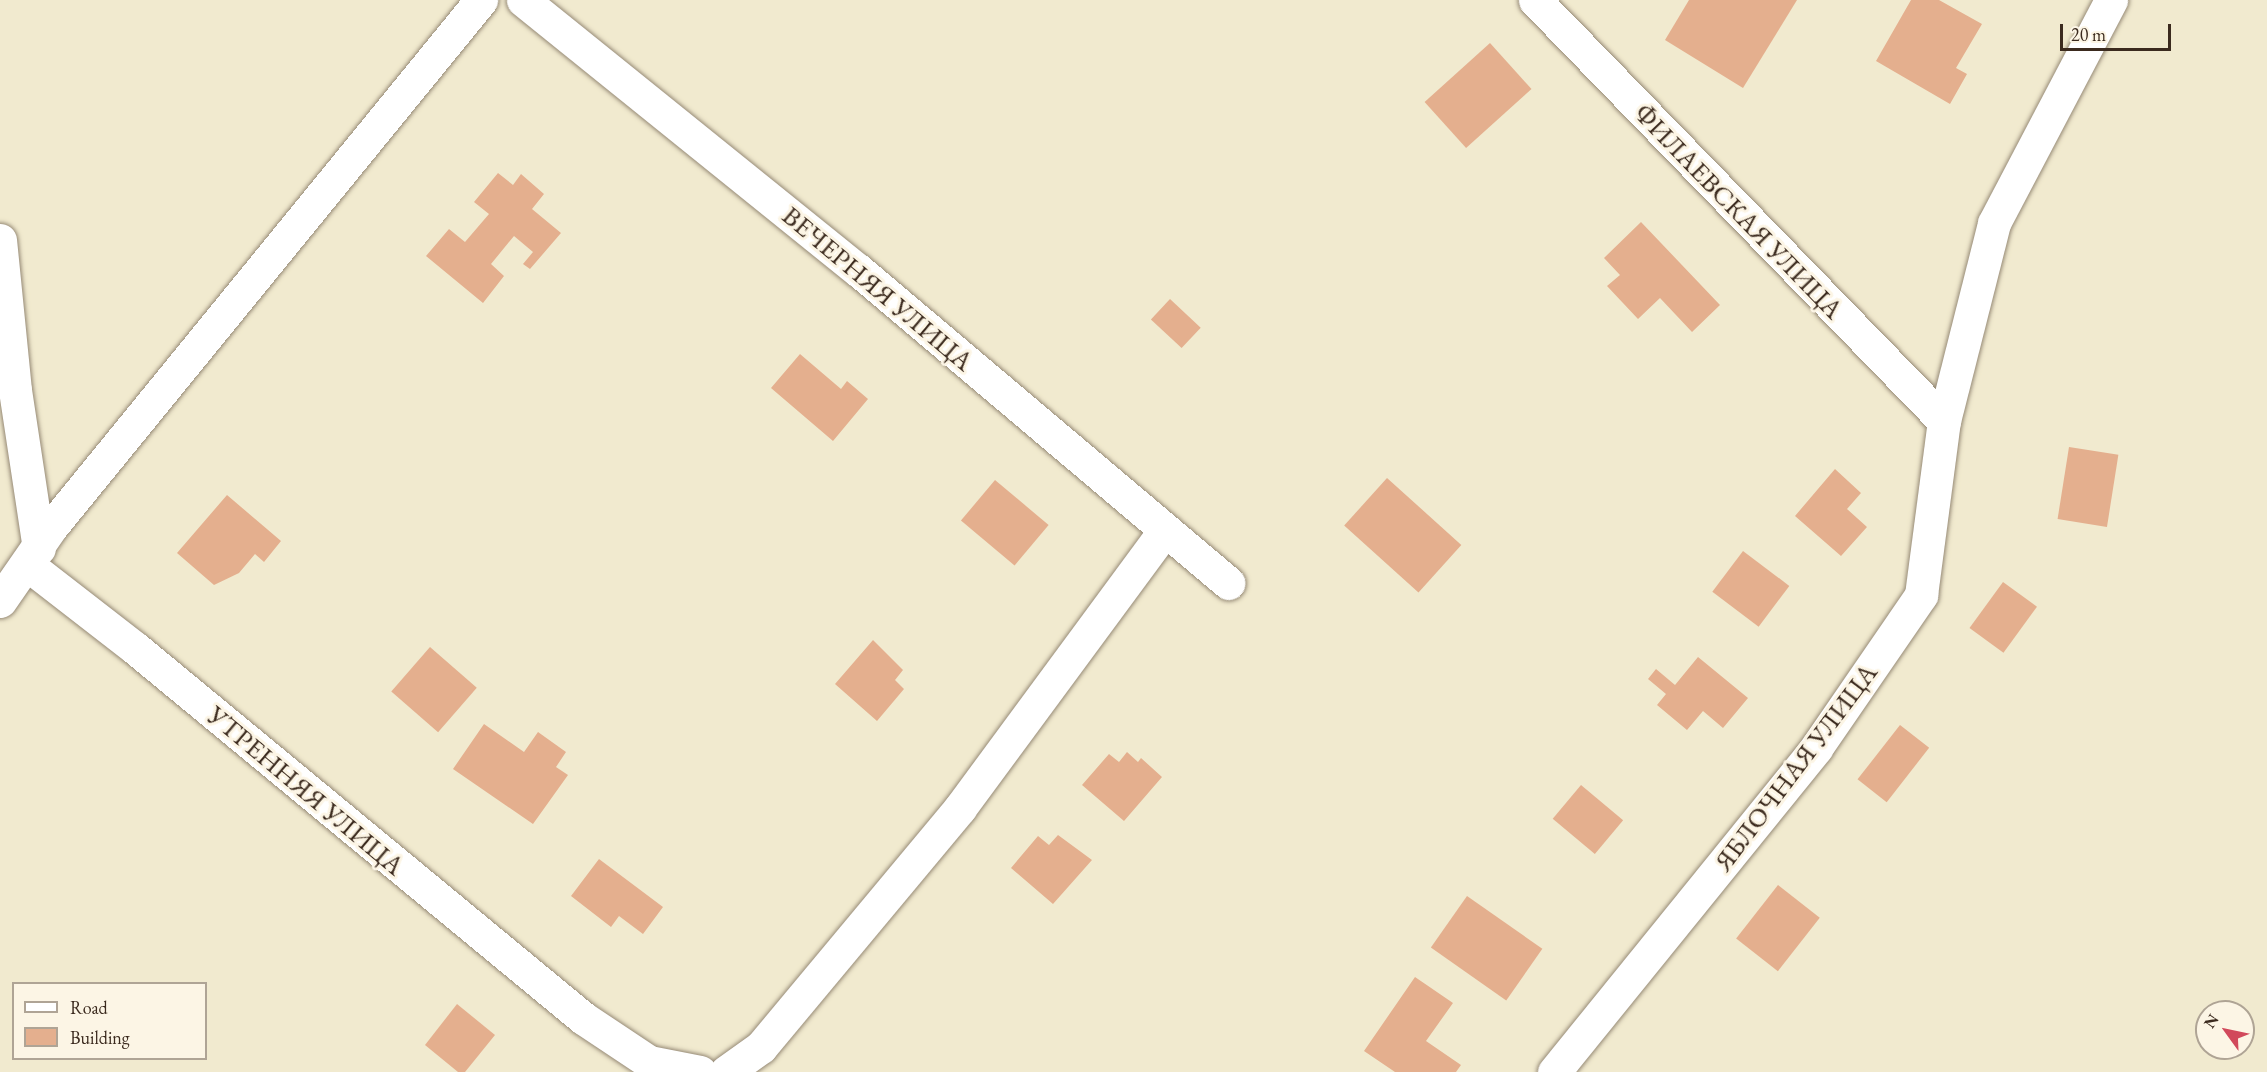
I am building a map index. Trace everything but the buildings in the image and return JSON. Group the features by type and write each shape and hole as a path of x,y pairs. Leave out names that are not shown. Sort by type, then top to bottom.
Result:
{"street":[{"path":"0,602 52,526 481,0"},
{"name":"ВЕЧЕРНЯЯ УЛИЦА","path":"523,0 858,270 1228,583"},
{"name":"ФИЛАЕВСКАЯ УЛИЦА","path":"1535,0 1944,421"},
{"name":"ЯБЛОЧНАЯ УЛИЦА","path":"1554,1072 1816,748 1921,595 1944,421 1994,223 2111,0"},
{"path":"0,240 33,556"},
{"path":"726,1072 761,1047 960,808 1166,530"},
{"name":"УТРЕННЯЯ УЛИЦА","path":"33,556 135,648 583,1018 649,1062 700,1072"}]}
